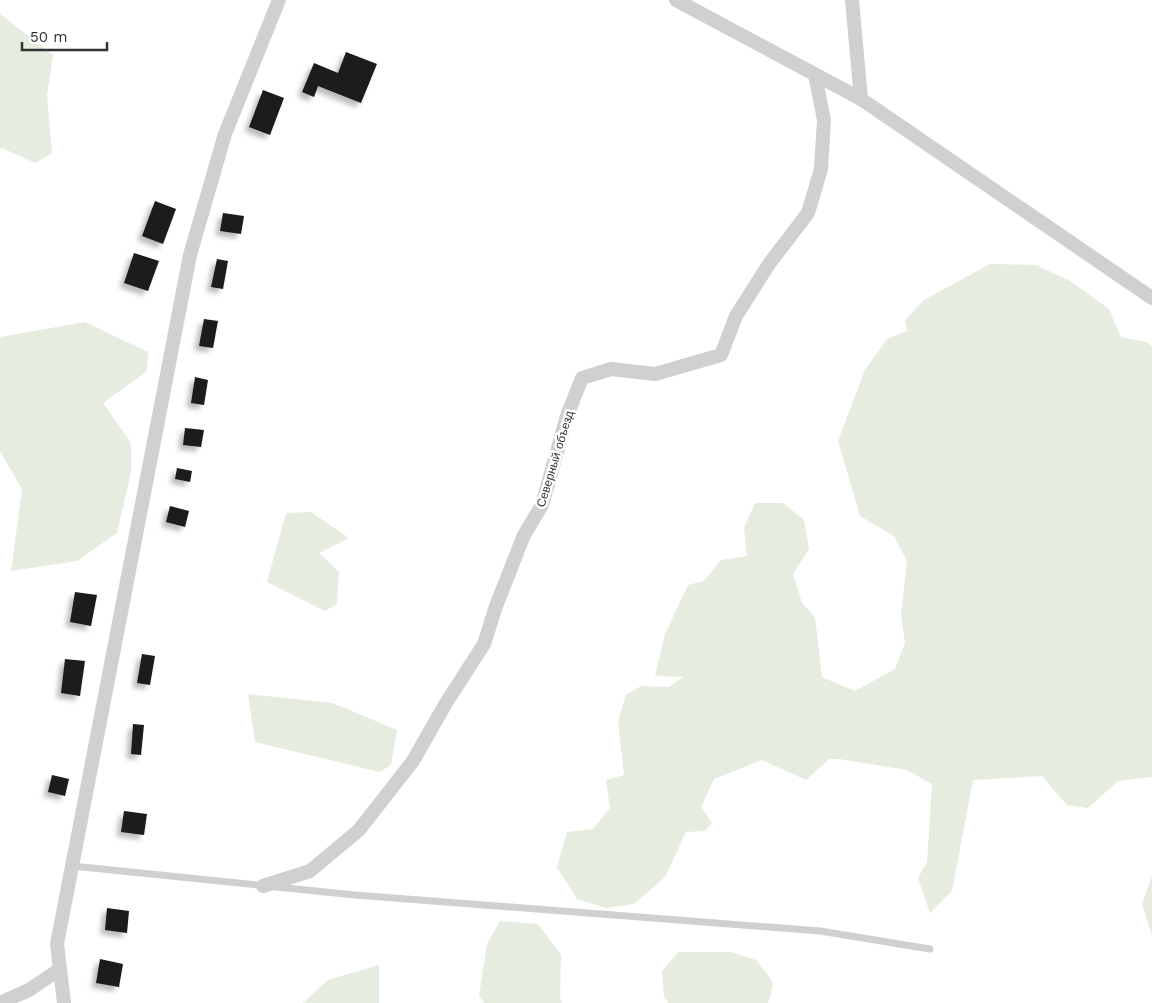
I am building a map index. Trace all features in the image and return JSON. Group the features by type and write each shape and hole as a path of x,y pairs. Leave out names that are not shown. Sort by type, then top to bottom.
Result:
{"street":[{"path":"64,1003 57,944 190,255 224,134 279,0"},
{"path":"676,0 862,99 1152,298"},
{"path":"852,0 862,99"},
{"name":"Северный объезд","path":"264,886 310,871 359,830 414,761 446,703 484,644 496,606 524,535 542,505 567,416 582,378 611,370 655,374 721,355 736,316 769,264 808,213 821,169 824,120 815,75"},
{"path":"0,1003 29,990 60,969"}],"lane":[{"path":"72,866 364,896 820,930 930,949"}],"shaded area":[{"path":"0,14 53,55 47,95 52,153 35,163 2,148 0,149"},
{"path":"990,264 1036,265 1070,281 1109,309 1121,337 1147,342 1152,347 1152,777 1118,781 1088,808 1067,805 1042,776 973,780 952,891 930,913 918,878 927,862 932,784 907,770 839,759 829,759 806,780 762,760 714,779 701,807 712,823 705,831 686,832 665,877 634,904 605,908 577,899 557,867 567,832 593,829 610,808 606,780 624,775 618,721 626,695 641,686 669,687 683,677 655,676 665,634 688,585 704,581 721,560 747,556 744,528 755,503 783,503 804,520 809,549 793,574 802,603 815,617 822,677 855,691 895,669 905,643 901,615 907,561 894,536 860,516 838,441 865,370 887,339 907,331 905,320 924,300"},
{"path":"85,322 148,352 147,371 103,403 131,443 131,472 117,533 77,561 11,571 22,489 0,451 0,337"},
{"path":"311,512 349,538 319,553 339,572 337,604 325,611 267,582 286,513"},
{"path":"248,694 333,703 397,730 391,765 380,772 255,742"},
{"path":"1152,876 1152,935 1142,904"},
{"path":"500,921 538,924 561,955 560,997 562,1003 484,1003 479,996 487,944"},
{"path":"679,952 731,952 756,960 773,982 768,1003 668,1003 664,996 662,971"},
{"path":"379,965 379,1003 303,1003 328,980"}],"building":[{"path":"346,52 377,64 361,103 318,86 314,97 302,92 314,63 338,73"},
{"path":"263,90 284,98 270,135 249,127"},
{"path":"155,201 176,209 163,244 142,236"},
{"path":"223,213 244,216 241,234 220,231"},
{"path":"134,253 159,261 148,291 124,283"},
{"path":"217,259 228,261 223,289 211,287"},
{"path":"204,319 218,321 213,348 199,346"},
{"path":"195,377 208,380 204,405 191,403"},
{"path":"185,428 204,430 201,447 183,445"},
{"path":"177,468 192,471 190,482 175,479"},
{"path":"170,506 189,511 185,527 166,522"},
{"path":"75,592 97,595 91,626 70,622"},
{"path":"142,654 155,656 150,685 137,683"},
{"path":"65,659 85,661 80,696 61,693"},
{"path":"133,724 144,725 141,755 131,754"},
{"path":"52,775 69,779 65,796 48,792"},
{"path":"124,811 147,814 144,835 121,832"},
{"path":"107,908 129,911 127,933 105,930"},
{"path":"100,959 123,964 119,987 96,983"}]}
